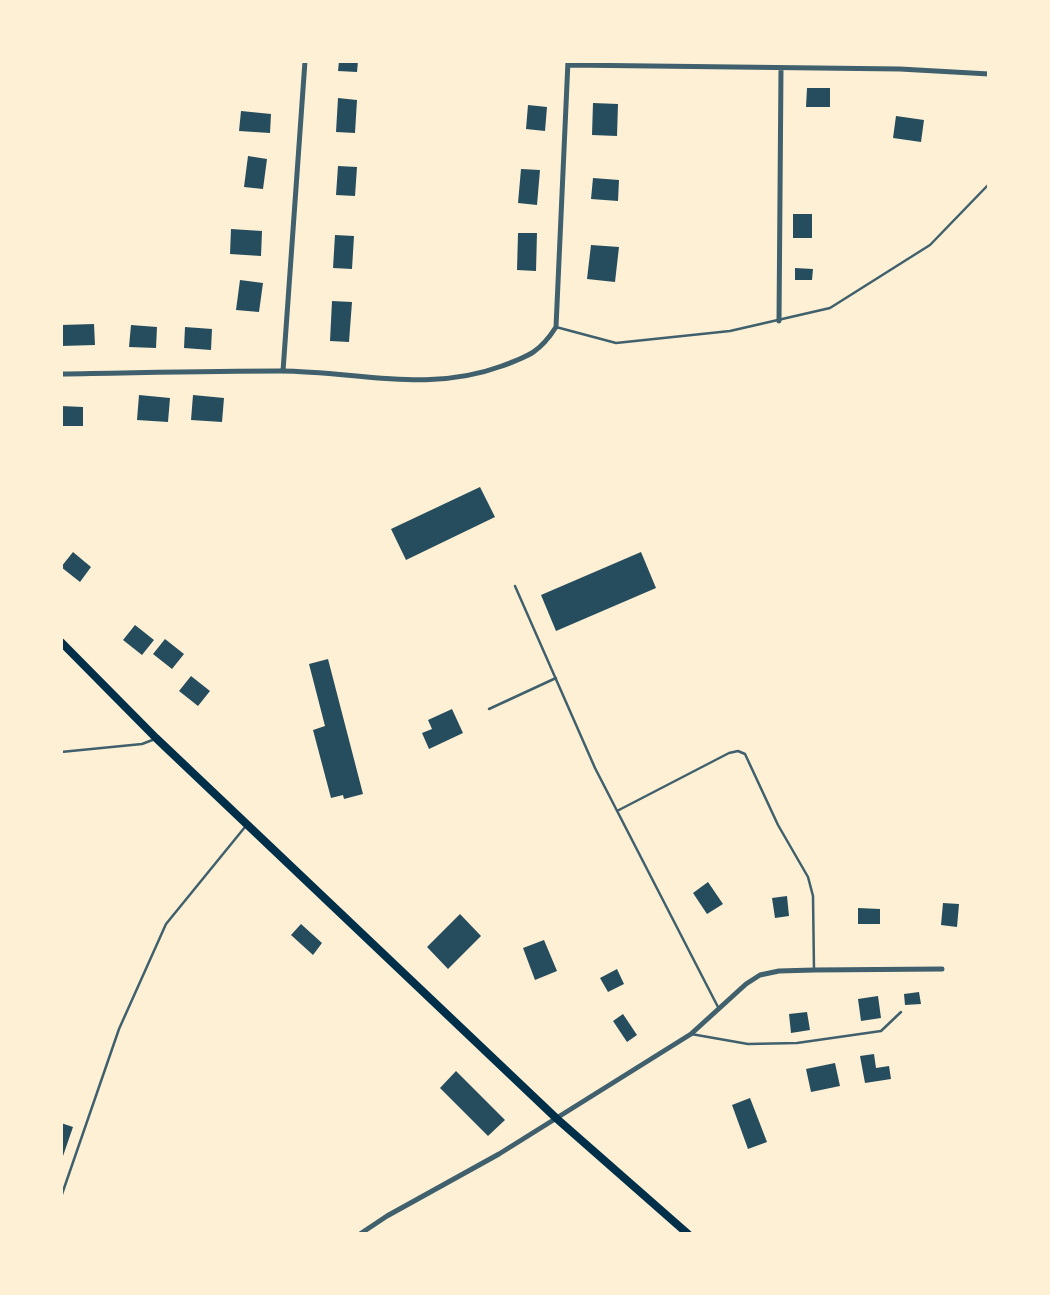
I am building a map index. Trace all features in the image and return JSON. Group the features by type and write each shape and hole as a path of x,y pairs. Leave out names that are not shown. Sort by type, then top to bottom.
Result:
{"main road":[{"path":"61,642 156,738 556,1118 688,1234"}],"street":[{"path":"284,371 305,61"},
{"path":"61,373 284,371 403,381 435,381 482,373 530,356 545,344 556,327 568,63 900,69 989,74"},
{"path":"779,321 781,68"},
{"path":"360,1234 387,1216 499,1154 691,1034 760,975 779,971 942,969"}],"lane":[{"path":"556,327 616,343 730,331 830,308 930,245 989,184"},
{"path":"515,586 617,812 719,1009"},
{"path":"489,709 556,678"},
{"path":"61,752 142,744 156,738"},
{"path":"617,812 729,753 738,751 745,754 778,825 808,877 813,896 814,970"},
{"path":"61,1197 119,1029 166,924 247,825"},
{"path":"691,1034 748,1044 797,1044 881,1031 901,1012"}],"building":[{"path":"339,61 358,61 357,72 338,71"},
{"path":"807,88 830,88 830,107 806,107"},
{"path":"338,98 357,100 355,133 336,132"},
{"path":"593,103 618,104 617,136 592,135"},
{"path":"528,105 547,107 545,131 526,129"},
{"path":"241,111 271,114 270,133 239,131"},
{"path":"896,116 924,120 921,142 893,138"},
{"path":"248,156 267,159 263,189 244,187"},
{"path":"338,166 357,167 355,196 336,195"},
{"path":"521,169 540,170 537,205 518,203"},
{"path":"593,178 619,180 618,201 591,199"},
{"path":"793,214 812,214 812,238 793,238"},
{"path":"231,229 262,231 261,256 230,254"},
{"path":"518,233 537,233 536,271 517,270"},
{"path":"335,235 354,236 352,269 333,268"},
{"path":"591,245 619,247 615,282 587,279"},
{"path":"795,268 813,269 812,280 795,280"},
{"path":"240,280 263,283 259,312 236,310"},
{"path":"332,301 352,302 349,342 330,341"},
{"path":"94,324 95,345 61,346 61,325"},
{"path":"131,325 157,327 156,348 129,347"},
{"path":"185,327 212,329 211,350 184,348"},
{"path":"139,395 170,398 168,422 137,420"},
{"path":"193,395 224,398 222,422 191,420"},
{"path":"61,406 83,407 83,426 61,426"},
{"path":"480,487 495,517 406,560 391,529"},
{"path":"73,552 91,567 80,582 61,567"},
{"path":"641,552 656,588 556,631 541,595"},
{"path":"135,625 154,640 142,655 123,640"},
{"path":"165,639 184,654 172,669 153,654"},
{"path":"328,659 363,794 344,799 343,795 331,798 313,730 325,726 309,664"},
{"path":"191,676 210,691 198,706 179,691"},
{"path":"452,709 463,733 429,749 422,733 432,729 428,720"},
{"path":"708,882 723,904 707,914 693,893"},
{"path":"787,896 789,916 775,918 772,898"},
{"path":"943,903 959,904 957,927 941,925"},
{"path":"858,908 880,909 880,924 858,924"},
{"path":"460,914 481,936 448,969 427,947"},
{"path":"301,924 322,943 313,955 291,935"},
{"path":"544,940 557,971 535,980 523,948"},
{"path":"617,969 624,984 608,992 600,978"},
{"path":"919,992 921,1004 905,1005 904,994"},
{"path":"878,996 881,1018 861,1021 858,999"},
{"path":"807,1012 810,1030 791,1033 789,1014"},
{"path":"623,1014 637,1035 627,1042 613,1021"},
{"path":"874,1054 876,1068 889,1066 891,1079 865,1083 860,1056"},
{"path":"835,1063 840,1086 811,1092 806,1069"},
{"path":"456,1071 505,1120 488,1136 440,1088"},
{"path":"750,1098 767,1142 748,1149 732,1105"},
{"path":"61,1123 73,1127 62,1159 61,1159"}]}
